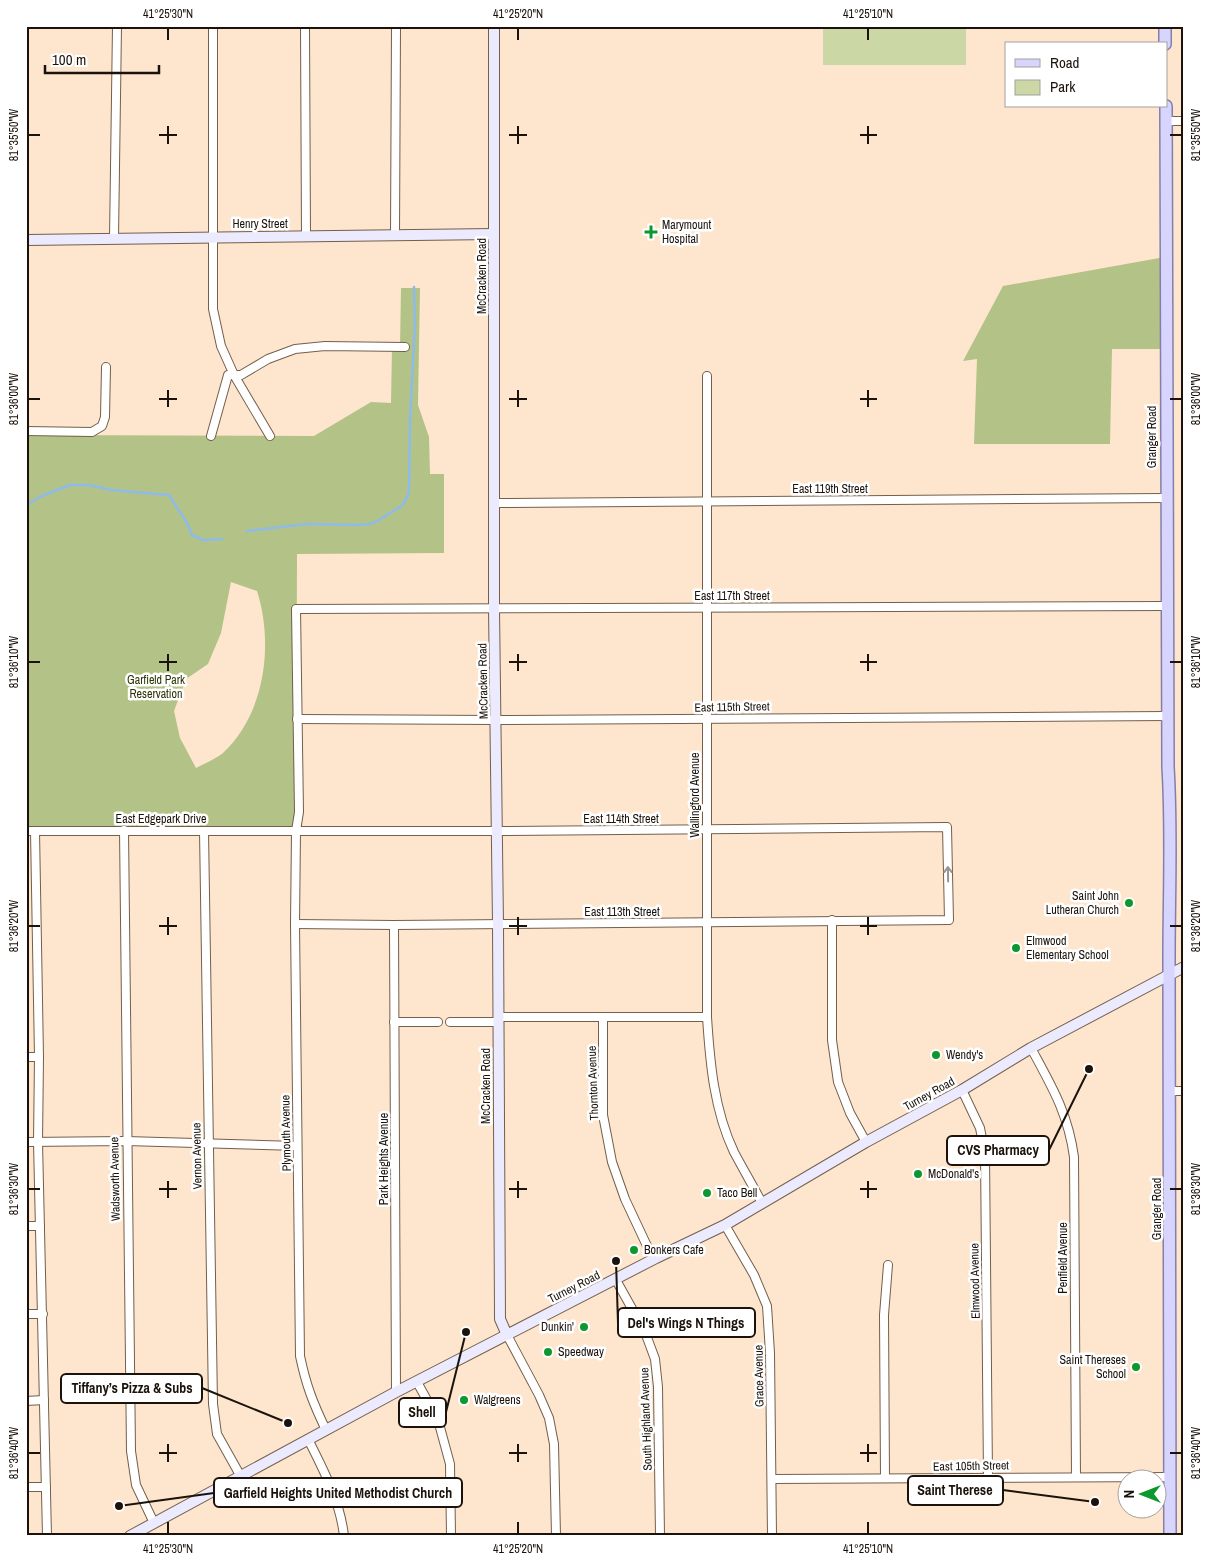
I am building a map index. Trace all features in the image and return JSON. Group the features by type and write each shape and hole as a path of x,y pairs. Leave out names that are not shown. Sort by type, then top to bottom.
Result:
{"main road":[{"path":"1165,26 1165,42"},
{"name":"Granger Road","path":"1166,108 1166,498 1168,767 1171,866 1169,883 1170,1536"}],"street":[{"path":"114,238 117,26"},
{"path":"213,26 213,309 221,346 234,375 270,436"},
{"path":"305,26 306,237"},
{"path":"395,235 396,26"},
{"name":"McCracken Road","path":"494,26 494,609 500,1318 507,1335"},
{"path":"1166,121 1184,121"},
{"name":"Henry Street","path":"26,240 494,234"},
{"path":"211,436 228,375 241,375 268,359 295,349 325,346 405,347"},
{"path":"26,431 92,432 102,426 105,417 106,367"},
{"name":"Wallingford Avenue","path":"707,376 707,1017 711,1069 719,1108 734,1151 762,1203"},
{"name":"East 119th Street","path":"494,503 1166,498"},
{"name":"East 117th Street","path":"296,609 1168,606"},
{"name":"Plymouth Avenue","path":"296,609 299,812 296,830 295,924 300,1356 305,1382 326,1430"},
{"name":"East 115th Street","path":"297,719 496,720 1168,716"},
{"name":"East 114th Street","path":"296,830 497,831 947,828 949,920"},
{"name":"Wadsworth Avenue","path":"124,830 131,1451 136,1485 154,1522"},
{"name":"East Edgepark Drive","path":"26,831 296,830"},
{"path":"35,831 39,1057 38,1142 43,1314 46,1536"},
{"name":"Vernon Avenue","path":"204,831 213,1404 217,1434 240,1475"},
{"path":"832,920 832,1040 838,1082 850,1113 866,1142"},
{"name":"East 113th Street","path":"295,924 394,925 949,920"},
{"name":"Park Heights Avenue","path":"394,925 396,1392"},
{"name":"Turney Road","path":"130,1536 396,1392 656,1258 725,1225 866,1142 962,1090 1031,1048 1184,967"},
{"name":"Thornton Avenue","path":"603,1017 603,1115 612,1162 625,1200 648,1248 656,1258"},
{"path":"450,1022 498,1019 707,1017"},
{"path":"394,1022 438,1022"},
{"name":"Penfield Avenue","path":"1031,1048 1059,1100 1071,1132 1074,1157 1076,1477"},
{"path":"26,1057 39,1057"},
{"name":"Elmwood Avenue","path":"962,1090 980,1128 985,1154 988,1477"},
{"path":"1170,1092 1184,1091"},
{"path":"26,1142 126,1140 297,1146"},
{"name":"Grace Avenue","path":"725,1225 754,1274 767,1306 770,1353 772,1536"},
{"path":"26,1226 40,1226"},
{"path":"885,1478 884,1315 888,1266"},
{"name":"South Highland Avenue","path":"616,1280 645,1332 655,1359 658,1387 660,1536"},
{"path":"26,1314 43,1314"},
{"path":"507,1335 549,1418 554,1444 556,1536"},
{"path":"417,1382 438,1420 450,1464 451,1536"},
{"path":"26,1401 44,1400"},
{"path":"308,1439 333,1490 339,1508 344,1536"},
{"name":"East 105th Street","path":"772,1478 1170,1477"},
{"path":"26,1487 46,1487"}],"green space":[{"path":"823,26 966,26 966,65 823,65"},
{"path":"1165,257 1165,349 1112,349 1110,444 974,444 977,359 963,361 1003,286"},
{"name":"Garfield Park Reservation","path":"401,288 420,288 418,405 429,437 430,474 444,474 444,553 297,554 296,831 26,831 26,435 314,436 371,402 391,403 392,347 400,347","holes":["231,582 257,591 265,633 265,655 257,699 237,737 223,753 196,768 180,738 174,711 186,679 208,664 221,633"]}],"waterway":[{"path":"247,531 306,524 360,525 374,523 403,505 409,492 410,417 415,324 414,287"},
{"path":"26,505 42,496 70,485 89,485 111,490 169,495 187,523 192,535 203,540 222,539"}],"place":[{"name":"Marymount Hospital","path":"651,232"},
{"name":"Saint John Lutheran Church","path":"1129,903"},
{"name":"Elmwood Elementary School","path":"1016,948"},
{"name":"Wendy's","path":"936,1055"},
{"name":"CVS Pharmacy","path":"1089,1069"},
{"name":"McDonald's","path":"918,1174"},
{"name":"Taco Bell","path":"707,1193"},
{"name":"Bonkers Cafe","path":"634,1250"},
{"name":"Del's Wings N Things","path":"616,1261"},
{"name":"Dunkin'","path":"584,1327"},
{"name":"Shell","path":"466,1332"},
{"name":"Speedway","path":"548,1352"},
{"name":"Saint Thereses School","path":"1136,1367"},
{"name":"Walgreens","path":"464,1400"},
{"name":"Tiffany’s Pizza & Subs","path":"288,1423"},
{"name":"Saint Therese","path":"1095,1502"},
{"name":"Garfield Heights United Methodist Church","path":"119,1506"}]}
